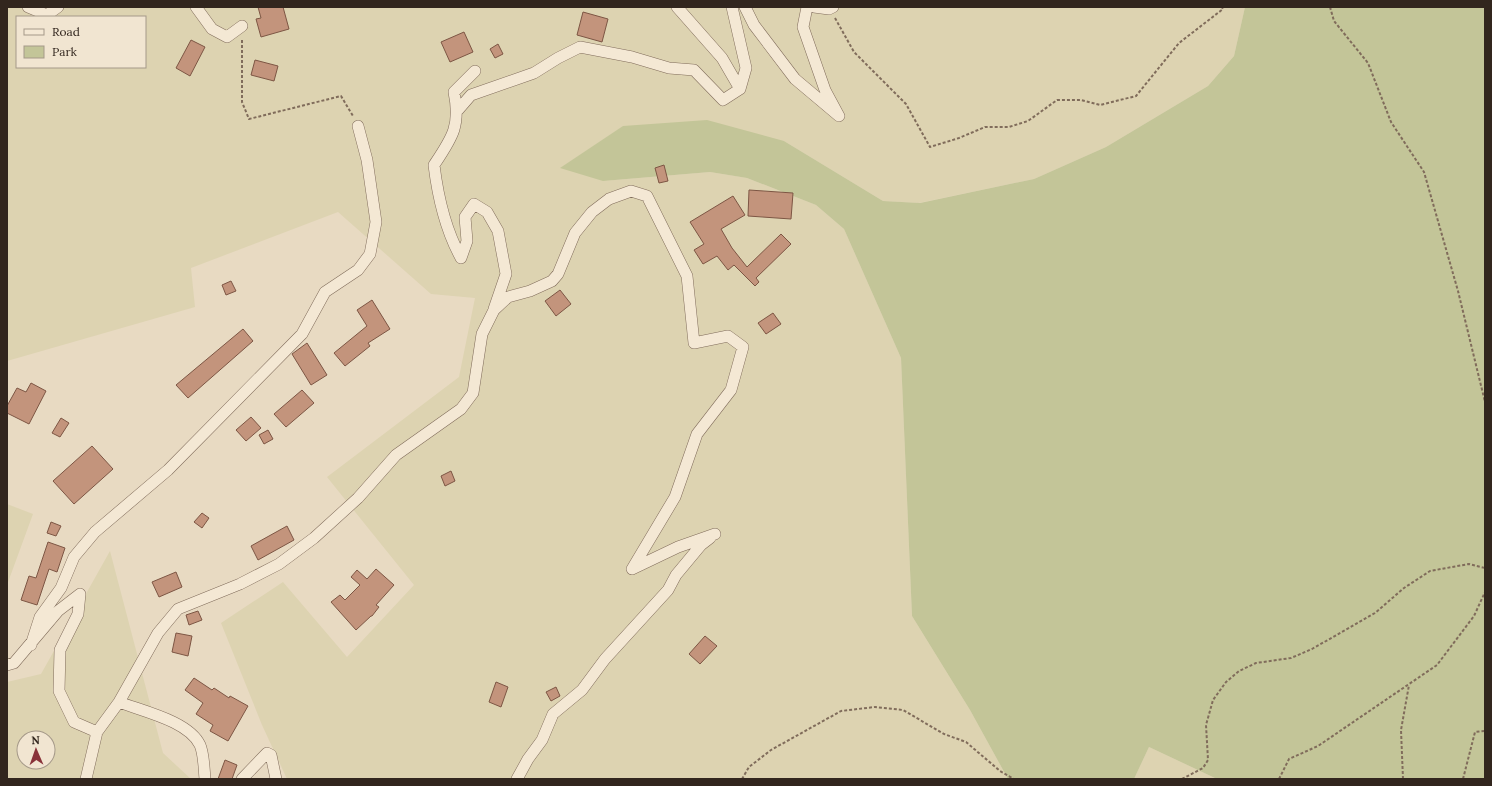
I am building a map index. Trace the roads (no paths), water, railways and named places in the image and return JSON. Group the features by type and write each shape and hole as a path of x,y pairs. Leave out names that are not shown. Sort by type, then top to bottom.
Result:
{"street":[{"path":"28,7 47,15 58,7"},
{"path":"196,7 212,29 227,37 242,26"},
{"path":"677,7 722,58 740,89"},
{"path":"458,110 471,95 534,73 580,47 632,57 669,68 694,70 723,100 740,89 746,68 732,7"},
{"path":"745,7 754,25 795,79 839,116 825,90 803,27 807,7"},
{"path":"814,7 831,8"},
{"path":"86,779 97,732 119,702 158,633 178,609 240,584 279,564 314,538 358,498 396,455 461,409 473,393 482,334 494,310 506,274 498,231 487,212 474,204 465,217 467,241 461,258 452,241 438,198 434,165 452,138 458,110 454,92 475,71"},
{"path":"31,645 40,617 61,588 74,557 91,537 168,470 302,334 325,292 358,270 370,254 376,222 367,160 358,126"},
{"path":"494,310 508,298 530,291 552,280 558,274 575,233 592,212 609,199 631,191 647,196 688,276 694,343 728,336 743,347 731,390 697,434 675,497 632,569 678,547 715,534 701,545 676,575 668,590 605,658 582,690 553,714 542,740 528,758 517,779"},
{"path":"7,665 14,663 31,645 58,611 80,594 78,614 60,650 59,691 74,722 97,732"},
{"path":"119,702 167,718 192,735 200,746 205,779"},
{"path":"242,779 268,753 274,761 276,779"}]}
